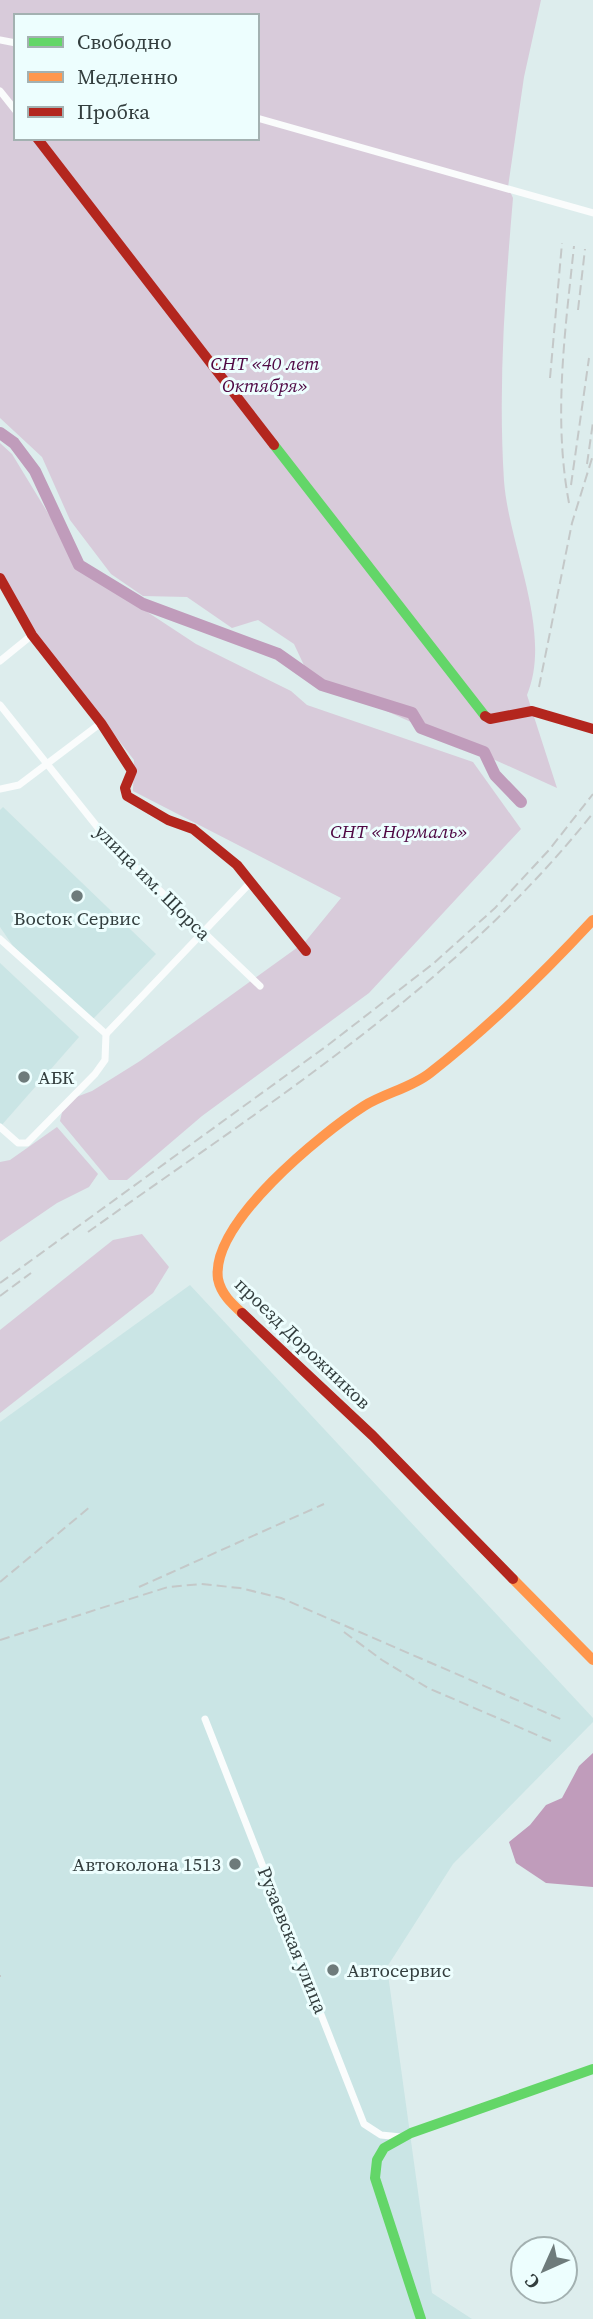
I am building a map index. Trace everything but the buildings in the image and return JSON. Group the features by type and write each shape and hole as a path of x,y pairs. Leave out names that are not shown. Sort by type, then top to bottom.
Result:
{"street":[{"path":"0,91 14,108"},
{"path":"259,119 593,214"},
{"path":"39,140 481,713 491,719 532,711 593,729"},
{"path":"0,578 32,635 101,723 132,771 125,788 127,796 168,820 193,829 237,865 306,951"},
{"path":"0,661 32,635"},
{"name":"улица им. Щорса","path":"0,705 111,844 260,986"},
{"path":"0,789 19,785 44,763 101,723"},
{"path":"0,1126 10,1138 19,1143 27,1143 95,1074 104,1060 106,1034 250,883"},
{"name":"проезд Дорожников","path":"593,920 551,966 427,1076 367,1104 275,1177 250,1205 226,1245 217,1273 220,1290 231,1303 373,1436 593,1660"},
{"path":"0,939 106,1034"},
{"path":"0,1143 10,1138"},
{"name":"Рузаевская улица","path":"205,1719 364,2124 381,2135 401,2137"},
{"path":"421,2319 375,2178 376,2161 381,2150 401,2137 593,2069"}],"shaded area":[{"path":"3,807 156,954 92,1020 13,946 0,927 0,810"},
{"path":"0,963 79,1037 0,1127"},
{"path":"190,1285 593,1718 593,1722 453,1864 387,1967 432,2293 472,2319 0,2319 0,1422"},
{"path":"593,1753 593,1887 546,1883 516,1863 509,1842 530,1825 546,1805 562,1798 579,1766"}],"green space":[{"name":"СНТ «40 лет Октября»","path":"0,0 541,0 524,77 508,187 513,198 503,339 502,445 507,507 527,589 535,644 534,670 527,695 557,788 309,676 294,644 258,620 232,628 187,597 143,596 111,574 70,520 42,457 0,418"},
{"name":"СНТ «Нормаль»","path":"0,443 12,454 82,569 196,644 291,691 307,705 473,762 521,829 369,993 202,1116 127,1180 109,1180 60,1121 63,1108 71,1099 92,1091 140,1061 305,942 341,898 133,791 134,760 31,628 0,581"},
{"path":"57,1127 98,1174 89,1187 57,1203 0,1242 0,1162 10,1160"},
{"path":"142,1234 169,1267 153,1293 0,1413 0,1330 113,1240"}],"waterway":[{"path":"0,433 14,443 35,471 79,565 143,604 278,654 322,685 412,713 421,728 484,752 495,775 521,802"}],"railway":[{"path":"550,378 562,243"},
{"path":"569,503 564,471 561,407 564,343 574,246"},
{"path":"578,310 585,249"},
{"path":"571,485 589,358"},
{"path":"587,464 593,422"},
{"path":"539,687 572,523 593,455"},
{"path":"0,1283 328,1045 434,963 495,908 549,850 593,794"},
{"path":"88,1232 290,1089 420,988 481,934 539,875 593,813"},
{"path":"0,1296 31,1273"},
{"path":"139,1587 324,1504"},
{"path":"0,1582 91,1506"},
{"path":"0,1640 168,1587 201,1584 240,1588 281,1598 563,1720"},
{"path":"344,1632 382,1660 428,1688 551,1741"}],"traffic: fast":[{"path":"274,445 485,716"},
{"path":"421,2319 375,2178 377,2160 384,2148 411,2133 593,2069"}],"traffic: slow":[{"path":"242,1313 224,1294 219,1284 220,1257 232,1232 272,1182 345,1119 372,1101 423,1078 452,1055 515,1000 593,920"},
{"path":"513,1579 593,1660"}],"traffic: jam":[{"path":"39,140 274,445"},
{"path":"0,578 32,635 101,723 132,771 125,788 127,796 168,820 193,829 237,865 306,951"},
{"path":"485,716 490,719 532,711 593,729"},
{"path":"242,1313 373,1436 513,1579"}],"place":[{"name":"Восtок Сервис","path":"77,896"},
{"name":"АБК","path":"24,1077"},
{"name":"Автоколона 1513","path":"235,1864"},
{"name":"Автосервис","path":"333,1970"}]}
